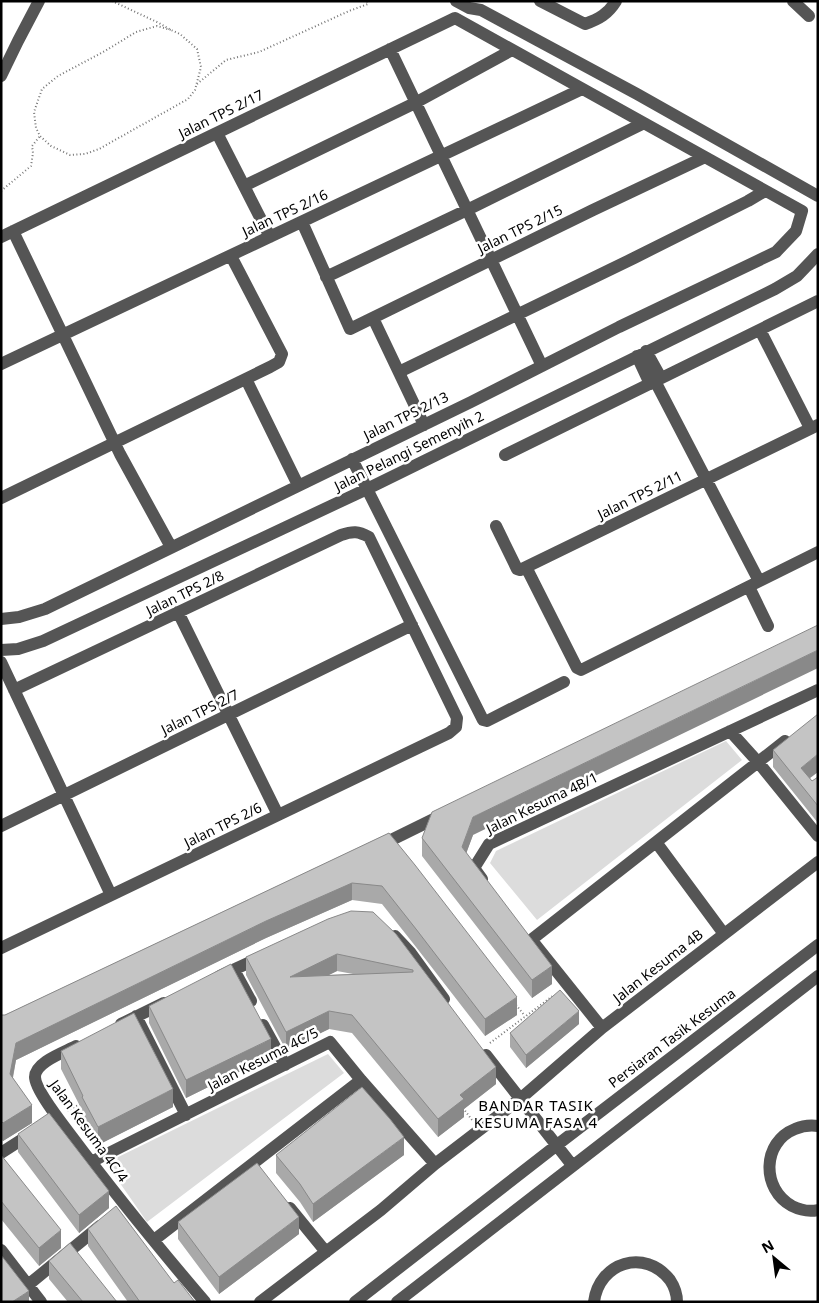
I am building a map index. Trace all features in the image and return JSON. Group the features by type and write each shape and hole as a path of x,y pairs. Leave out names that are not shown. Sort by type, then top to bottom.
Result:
{"street":[{"path":"1,76 39,1"},
{"path":"456,1 475,5 818,196"},
{"path":"540,1 585,24 597,20 616,1"},
{"path":"793,1 809,16"},
{"name":"Jalan TPS 2/17","path":"7,234 455,18 512,50"},
{"path":"390,50 542,366"},
{"path":"244,186 416,103 512,50 765,191 634,258 399,372"},
{"name":"Jalan TPS 2/16","path":"1,364 582,89"},
{"path":"302,222 326,277 644,123"},
{"path":"217,133 270,237"},
{"name":"Jalan TPS 2/15","path":"326,277 350,329 705,157"},
{"name":"Jalan TPS 2/13","path":"1,619 19,617 45,608 776,252 796,230 802,211 765,191"},
{"path":"7,234 63,335 114,442 171,547"},
{"name":"Jalan Pelangi Semenyih 2","path":"1,650 18,649 43,641 367,489 775,289 797,276 818,254"},
{"path":"1,498 279,362 282,354 231,256"},
{"path":"505,455 818,302"},
{"path":"373,318 424,425"},
{"path":"760,330 814,427"},
{"path":"641,354 706,479 754,584 768,626"},
{"path":"246,379 298,486"},
{"name":"Jalan TPS 2/11","path":"526,567 814,427"},
{"path":"352,459 483,720 487,721 564,682"},
{"path":"496,526 517,569 520,570 526,567 577,668 581,670 818,552"},
{"name":"Jalan TPS 2/8","path":"14,690 341,534 351,532 361,532 369,537 412,625"},
{"path":"178,612 278,815"},
{"name":"Jalan TPS 2/7","path":"1,826 412,625"},
{"name":"Jalan TPS 2/6","path":"1,948 449,733 456,727 457,718 412,625"},
{"path":"1,662 111,895"},
{"name":"Jalan Kesuma 4B/1","path":"491,890 474,868 489,844 818,690"},
{"path":"730,731 758,762 818,836"},
{"path":"602,1028 528,936 656,842 795,733"},
{"path":"372,850 452,811"},
{"path":"656,842 724,934"},
{"name":"Jalan Kesuma 4B","path":"260,1302 381,1210 520,1098 602,1028 818,862"},
{"path":"385,925 410,952 453,1010"},
{"name":"Persiaran Tasik Kesuma","path":"355,1302 556,1145 818,945"},
{"path":"208,982 269,953"},
{"path":"234,970 284,1065"},
{"path":"397,1302 818,976"},
{"path":"111,1029 172,999"},
{"path":"136,1016 186,1115"},
{"name":"Jalan Kesuma 4C/4","path":"86,1041 44,1062 37,1069 35,1077 49,1121 91,1162 118,1211 154,1240 204,1302"},
{"name":"Jalan Kesuma 4C/5","path":"91,1162 330,1042 361,1080 436,1164"},
{"path":"482,1048 572,1165"},
{"path":"154,1240 256,1167 361,1080"},
{"path":"1,1153 49,1121"},
{"path":"818,1126 808,1125 794,1129 783,1136 774,1148 769,1162 769,1177 775,1191 785,1202 798,1209 818,1210"},
{"path":"283,1200 326,1252"},
{"path":"28,1285 118,1211"},
{"path":"1,1250 41,1302"},
{"path":"594,1302 601,1280 611,1270 624,1264 638,1262 652,1265 664,1273 673,1284 677,1302"}],"path":[{"path":"112,1 160,22 170,30"},
{"path":"197,84 226,60 259,52 368,4 367,1"},
{"path":"157,26 170,30 180,34 197,49 202,67 195,90 188,99 99,149 85,154 70,155 51,146 40,136 36,128 34,112 42,89 58,76 136,32 157,26"},
{"path":"1,191 31,166 32,146 40,136"},
{"path":"482,1048 567,985"},
{"path":"513,1001 525,1016"}],"shaded area":[{"path":"726,741 742,760 537,920 490,863 496,851"},
{"path":"328,1054 344,1073 147,1222 106,1163"}],"building":[{"path":"818,625 818,650 473,817 462,847 552,966 532,980 422,838 432,812"},
{"path":"818,714 818,754 801,768 812,781 818,777 818,806 773,750"},
{"path":"389,833 517,997 485,1019 382,886 352,883 266,921 16,1043 10,1074 32,1105 3,1123 1,1121 1,1015 5,1015"},
{"path":"351,911 373,912 396,934 496,1067 460,1095 464,1099 438,1119 352,1015 329,1011 286,1032 246,957 328,919","holes":["337,954 413,970 413,972 290,977"]},
{"path":"231,964 271,1039 186,1080 149,1006"},
{"path":"560,990 579,1011 526,1055 510,1033"},
{"path":"134,1013 173,1089 98,1127 61,1051"},
{"path":"362,1087 404,1137 313,1204 300,1184 276,1155"},
{"path":"49,1113 109,1191 79,1215 18,1134"},
{"path":"1,1155 61,1230 39,1248 1,1201"},
{"path":"257,1163 299,1217 219,1277 178,1222"},
{"path":"116,1206 174,1283 178,1280 195,1302 140,1302 88,1229"},
{"path":"70,1243 117,1302 83,1302 49,1261"},
{"path":"1,1255 29,1291 12,1302 1,1302"}],"district":[{"name":"BANDAR TASIK KESUMA FASA 4","path":"536,1114"}]}
